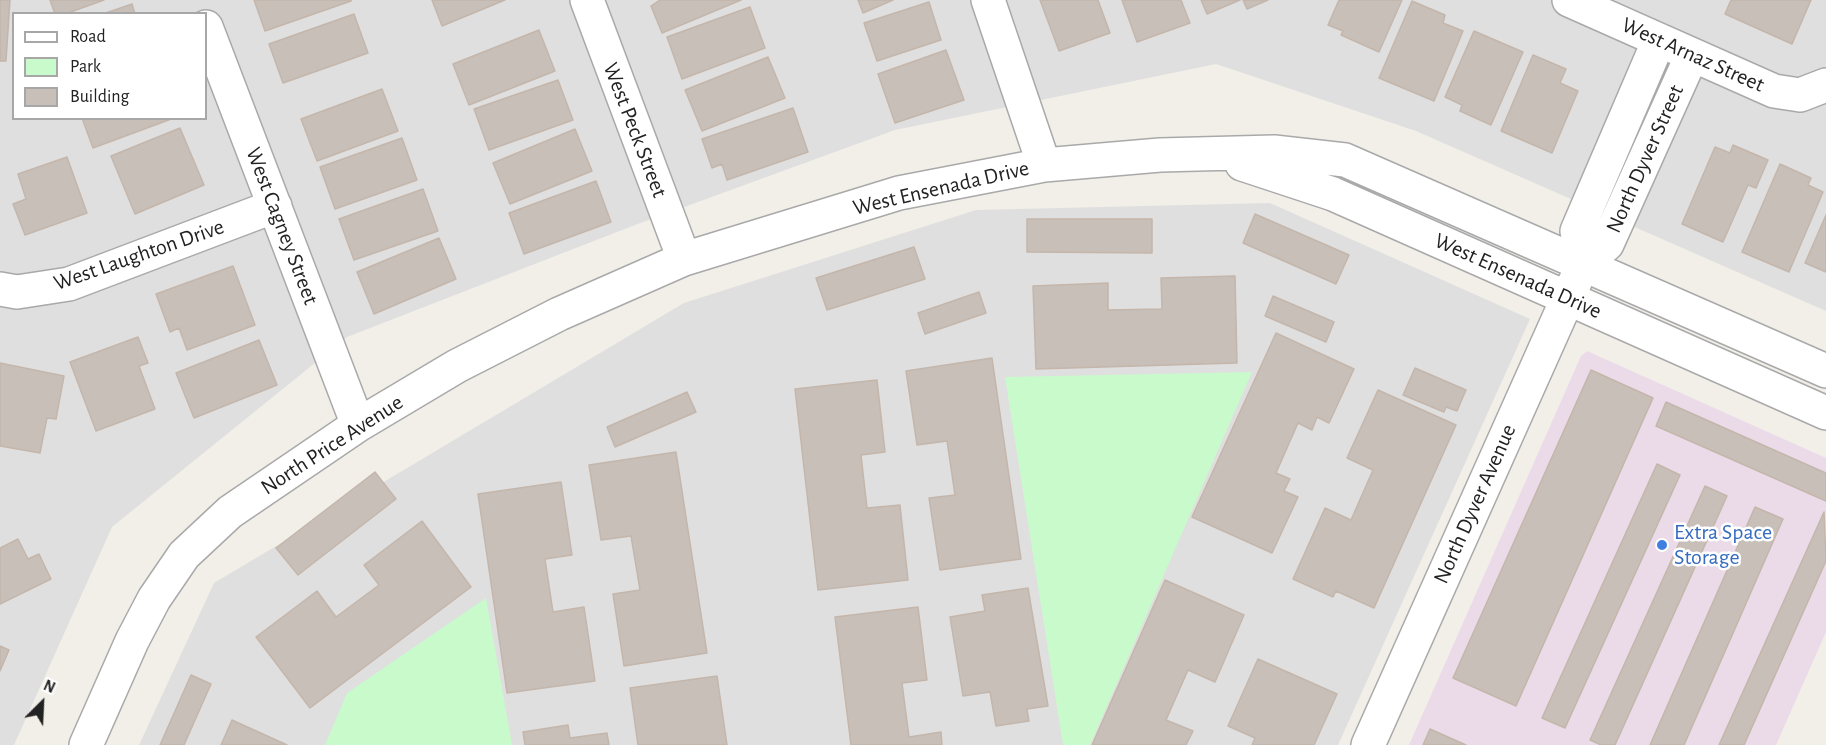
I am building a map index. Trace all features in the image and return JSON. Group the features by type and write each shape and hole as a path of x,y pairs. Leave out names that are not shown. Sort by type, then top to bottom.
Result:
{"street":[{"name":"West Peck Street","path":"587,0 684,259"},
{"path":"988,0 1044,165"},
{"name":"West Arnaz Street","path":"1569,0 1774,91 1800,95 1823,87"},
{"name":"West Cagney Street","path":"207,30 358,424"},
{"name":"North Dyver Street","path":"1659,40 1577,231 1583,264 1607,244 1692,55"},
{"name":"West Ensenada Drive","path":"684,259 899,193 1044,165 1160,155 1274,152 1345,159 1826,371"},
{"name":"West Ensenada Drive","path":"1206,154 1274,173 1333,194 1826,412"},
{"name":"West Laughton Drive","path":"0,289 17,292 69,284 275,206"},
{"name":"North Price Avenue","path":"86,745 132,641 154,599 184,555 230,512 358,424 457,366 559,314 684,259"},
{"name":"North Dyver Avenue","path":"1368,745 1583,264"}],"shaded area":[{"path":"0,0 1826,0 1826,311 1416,131 1216,64 895,130 635,225 347,337 112,527 14,745 0,745"},
{"path":"1270,203 1530,319 1338,745 139,745 214,583 684,303 976,210"},
{"name":"Extra Space Storage","path":"1587,351 1826,458 1826,632 1776,745 1409,745 1581,356"}],"green space":[{"path":"1252,372 1090,745 1063,745 1005,377"},
{"path":"486,598 512,745 325,745 347,693"}],"building":[{"path":"0,0 10,0 6,61 0,61"},
{"path":"50,0 104,0 71,12 54,12"},
{"path":"254,0 351,0 351,1 265,31"},
{"path":"432,0 505,0 442,26"},
{"path":"660,0 741,0 662,33 651,6"},
{"path":"858,0 893,0 863,13"},
{"path":"1040,0 1098,0 1110,33 1059,51"},
{"path":"1122,0 1181,0 1190,23 1137,42"},
{"path":"1201,0 1240,0 1207,14"},
{"path":"1243,0 1268,0 1247,9"},
{"path":"1339,0 1402,0 1379,52 1341,35 1343,31 1328,25"},
{"path":"1731,0 1811,0 1792,44 1725,14"},
{"path":"1412,1 1445,15 1443,23 1463,31 1434,101 1379,78"},
{"path":"929,2 941,40 877,61 864,23"},
{"path":"132,4 134,12 109,12"},
{"path":"750,7 765,48 682,79 667,37"},
{"path":"354,14 368,53 283,83 269,44"},
{"path":"539,30 555,71 469,105 453,64"},
{"path":"1474,31 1523,52 1491,125 1460,111 1462,105 1445,97"},
{"path":"946,50 964,100 895,123 878,74"},
{"path":"1533,55 1566,69 1560,83 1578,91 1552,153 1501,131"},
{"path":"768,57 785,98 702,131 685,90"},
{"path":"558,80 573,120 489,150 474,109"},
{"path":"382,89 398,131 317,161 301,119"},
{"path":"793,108 808,152 727,180 722,164 712,168 702,139"},
{"path":"83,120 169,120 93,148"},
{"path":"180,128 204,185 135,214 111,156"},
{"path":"575,129 592,171 510,204 493,163"},
{"path":"402,138 417,180 335,209 320,167"},
{"path":"1733,145 1768,160 1756,188 1748,185 1723,242 1682,224 1715,147 1730,153"},
{"path":"67,157 87,213 25,235 13,204 26,199 18,174"},
{"path":"1780,164 1811,178 1808,185 1823,192 1789,272 1742,252"},
{"path":"596,181 611,222 524,254 509,213"},
{"path":"423,189 438,231 354,260 339,219"},
{"path":"1255,214 1349,255 1336,284 1243,243"},
{"path":"1826,215 1826,272 1805,263"},
{"path":"1027,219 1152,219 1152,253 1027,252"},
{"path":"439,238 456,279 374,314 357,272"},
{"path":"914,247 925,279 827,310 816,278"},
{"path":"233,266 255,325 187,350 179,328 170,332 156,294"},
{"path":"1235,276 1237,363 1036,369 1033,286 1108,283 1108,310 1162,309 1161,278"},
{"path":"979,292 986,313 925,334 918,313"},
{"path":"1273,296 1334,322 1326,342 1265,316"},
{"path":"1276,333 1354,369 1329,423 1317,417 1312,430 1298,423 1276,473 1290,479 1284,491 1298,497 1272,553 1192,517"},
{"path":"138,337 148,363 139,366 155,409 96,431 70,362"},
{"path":"259,340 277,385 194,418 176,373"},
{"path":"992,358 1021,559 940,570 929,498 955,495 947,441 917,445 906,371"},
{"path":"0,363 64,376 56,419 47,418 40,453 0,446"},
{"path":"1415,368 1466,390 1457,411 1446,407 1444,412 1403,395"},
{"path":"1591,370 1653,398 1516,706 1453,678"},
{"path":"877,380 885,452 861,455 867,508 900,505 908,580 818,590 795,389"},
{"path":"1378,390 1456,425 1374,608 1336,591 1333,597 1293,579 1325,508 1351,520 1373,470 1347,458"},
{"path":"687,392 696,412 615,447 607,427"},
{"path":"1666,402 1826,473 1826,501 1656,426"},
{"path":"676,452 707,653 624,666 613,594 640,590 631,536 601,540 589,465"},
{"path":"1657,464 1680,475 1565,728 1542,718"},
{"path":"375,472 396,499 298,575 276,548"},
{"path":"561,482 572,555 545,559 553,612 584,607 595,681 507,693 478,494"},
{"path":"1705,486 1727,496 1615,745 1601,745 1590,740"},
{"path":"1755,507 1783,519 1684,745 1650,745"},
{"path":"1824,512 1826,561 1744,745 1719,745"},
{"path":"422,521 471,587 310,708 256,637 317,591 336,617 379,585 364,565"},
{"path":"18,539 28,559 39,554 51,579 0,604 0,548"},
{"path":"1165,580 1244,615 1215,682 1188,670 1166,720 1193,731 1186,745 1092,745"},
{"path":"1028,588 1048,706 1027,709 1029,721 996,726 990,692 963,696 950,617 985,611 982,595"},
{"path":"918,607 927,680 902,683 909,737 941,732 942,745 851,745 835,617"},
{"path":"0,646 9,650 0,671"},
{"path":"1258,659 1337,694 1314,745 1252,745 1255,738 1228,726"},
{"path":"191,675 211,684 184,745 160,745"},
{"path":"717,676 727,745 638,745 630,688"},
{"path":"232,720 287,745 221,745"},
{"path":"568,725 570,738 607,733 609,745 525,745 523,732"},
{"path":"1430,729 1466,745 1423,745"}],"place":[{"name":"Extra Space Storage","path":"1662,545"}]}
